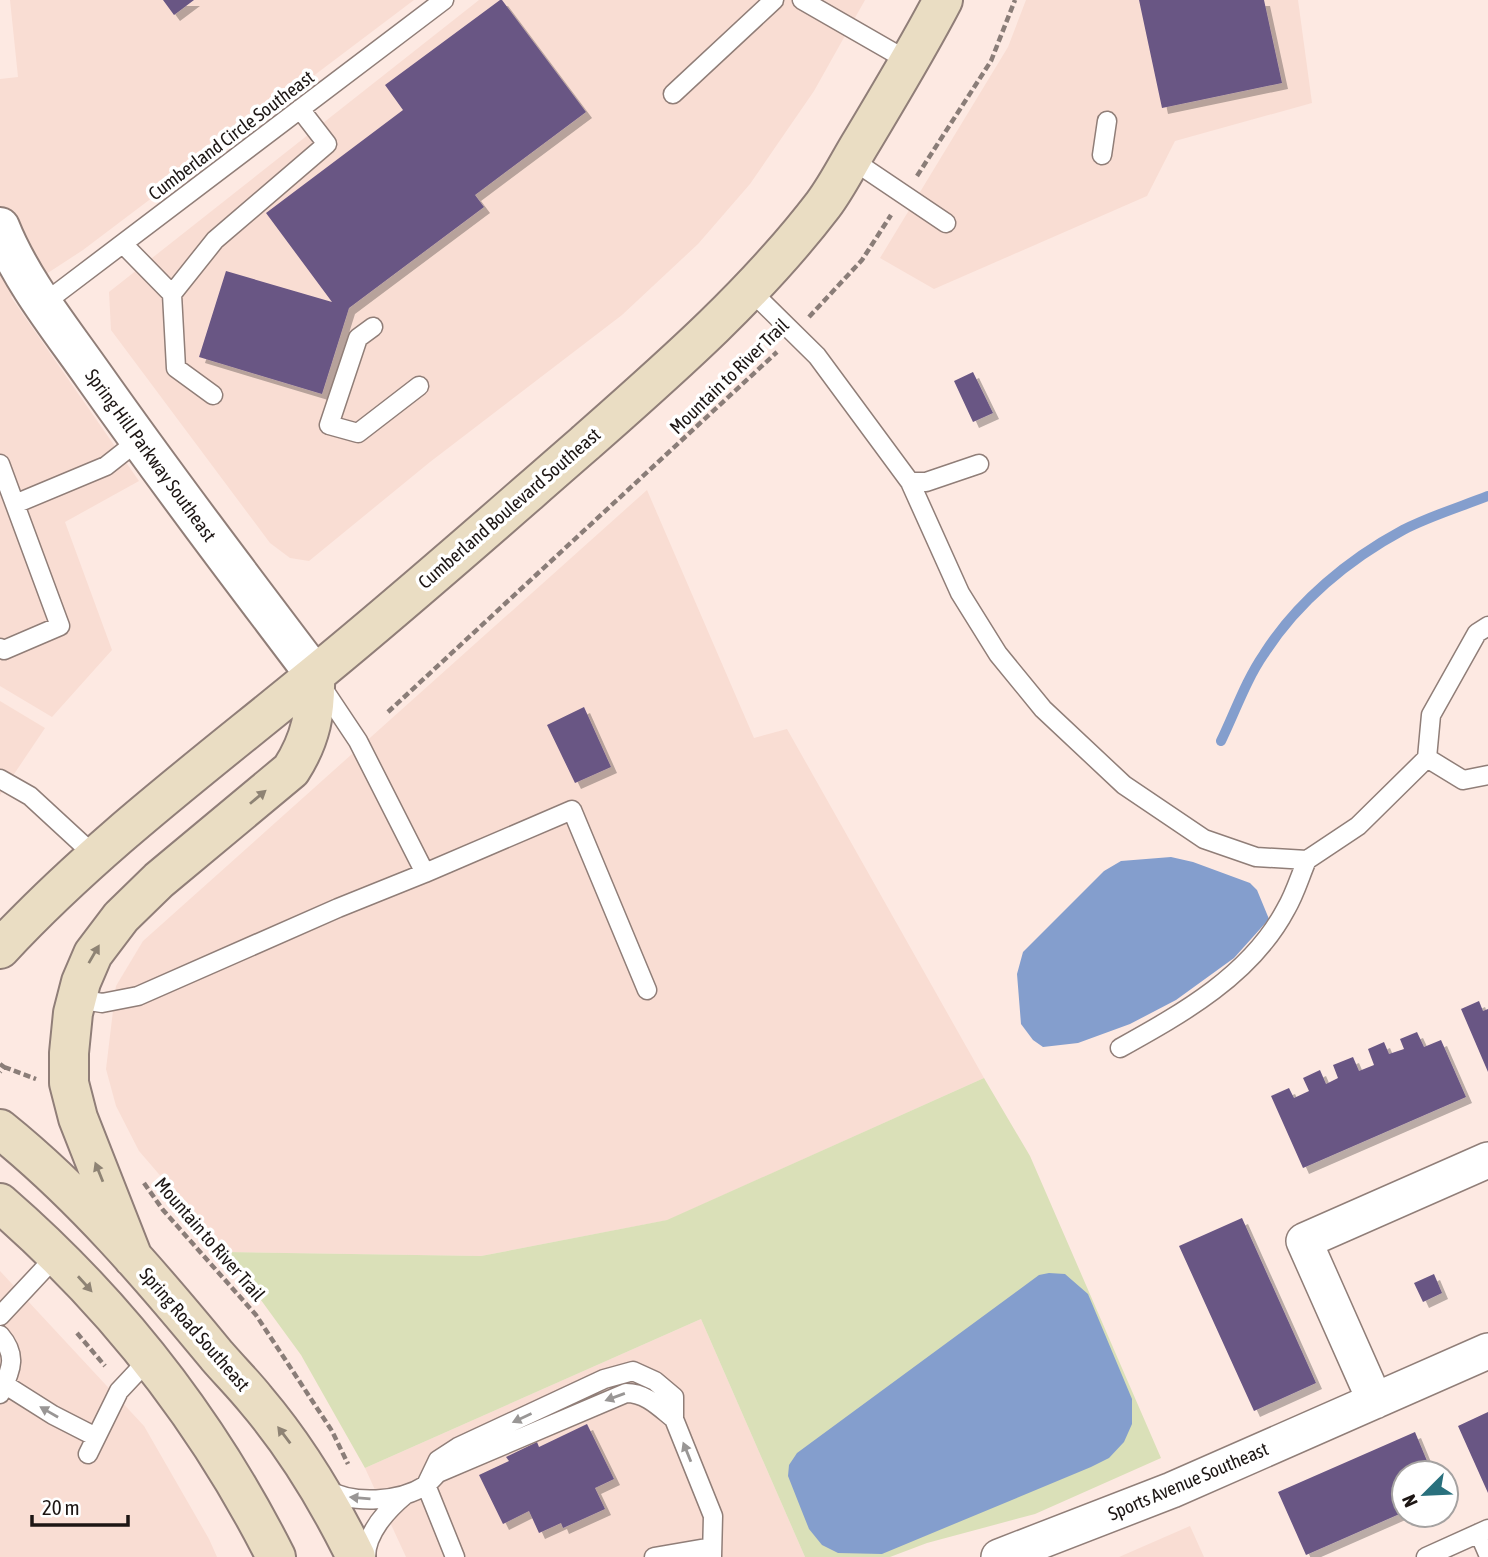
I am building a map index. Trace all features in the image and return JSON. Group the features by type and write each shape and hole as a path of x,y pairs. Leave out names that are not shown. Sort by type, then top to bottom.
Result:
{"main road":[{"name":"Cumberland Boulevard Southeast","path":"0,949 41,905 94,855 314,676 676,363 750,290 825,202 910,62 943,0"},
{"path":"133,1258 78,1118 69,1083 69,1053 81,982 93,954 121,917 159,880 291,770 303,751 311,729 315,703 314,676"},
{"name":"Spring Road Southeast","path":"0,1129 54,1176 133,1258 257,1401 316,1483 356,1557"},
{"path":"0,1203 57,1255 149,1359 181,1400 252,1510 276,1557"}],"street":[{"name":"Spring Hill Parkway Southeast","path":"0,226 7,244 43,304 139,440 314,676"},
{"path":"1375,1401 1304,1241 1488,1160"},
{"name":"Sports Avenue Southeast","path":"999,1557 1172,1490 1488,1351"}],"lane":[{"name":"Cumberland Circle Southeast","path":"43,304 444,0"},
{"path":"673,94 774,0"},
{"path":"802,0 910,62"},
{"path":"172,294 215,240 327,144 300,108"},
{"path":"1102,155 1107,121"},
{"path":"851,159 946,223"},
{"path":"123,244 172,294 176,368 213,395"},
{"path":"750,290 817,356 910,482 960,593 998,654 1043,709 1124,785 1204,839 1256,857 1307,860"},
{"path":"373,327 358,338 329,425 358,433 419,386"},
{"path":"15,504 106,466 139,440"},
{"path":"0,464 60,626 4,650 0,648"},
{"path":"910,482 926,482 979,464"},
{"path":"1120,1048 1174,1018 1237,971 1259,949 1286,910 1307,860 1358,826 1427,758 1431,715 1477,633 1488,626"},
{"path":"314,676 358,741 425,873"},
{"path":"1427,758 1463,780 1488,775"},
{"path":"0,779 30,796 94,855"},
{"path":"77,999 102,1003 138,996 338,908 572,810 648,990"},
{"path":"0,1316 57,1255"},
{"path":"0,1335 7,1343 13,1366 2,1389 96,1437"},
{"path":"88,1454 119,1391 149,1359"},
{"path":"316,1483 337,1496 365,1499 408,1493 426,1485 438,1460 458,1447 604,1379 633,1371 655,1381 674,1397 674,1419 713,1516 712,1552 654,1557"},
{"path":"426,1485 455,1557"},
{"path":"366,1557 366,1547 384,1515 408,1493"},
{"path":"1426,1557 1483,1531 1488,1554"}],"path":[{"name":"Mountain to River Trail","path":"388,712 764,366 862,260 991,61 1015,0"},
{"path":"0,1064 4,1067 0,1072"},
{"name":"Mountain to River Trail","path":"140,1179 163,1210 256,1315 332,1431 365,1499"}],"shaded area":[{"path":"10,0 414,0 83,250 11,297 139,481 65,522 112,650 52,717 0,686 0,79 18,77"},
{"path":"479,0 865,0 814,91 750,184 698,244 622,315 430,462 309,561 290,558 270,543 111,330 109,292"},
{"path":"1026,0 1298,0 1312,103 1175,141 1147,196 934,289 880,258 1008,47"},
{"path":"647,490 754,738 787,729 984,1078 668,1220 481,1256 226,1252 139,1151 116,1106 106,1069 116,986 143,941"},
{"path":"0,701 45,728 0,795"},
{"path":"0,1271 144,1426 217,1557 0,1557"},
{"path":"701,1319 805,1557 406,1557 365,1468"},
{"path":"1190,1526 1204,1557 1119,1557"}],"green space":[{"path":"984,1078 1030,1156 1161,1458 1035,1514 927,1543 890,1557 805,1557 701,1319 365,1468 301,1355 226,1252 481,1256 667,1220"}],"water":[{"path":"1171,857 1193,862 1250,883 1257,890 1269,919 1234,958 1176,1000 1130,1024 1078,1043 1043,1047 1033,1040 1021,1024 1017,974 1023,952 1104,871 1121,861"},
{"path":"1065,1274 1088,1294 1132,1399 1132,1424 1124,1442 1109,1458 1091,1467 882,1554 838,1553 822,1545 809,1529 788,1476 789,1465 797,1453 1039,1275"}],"building":[{"path":"163,0 194,0 174,15"},
{"path":"500,0 586,112 475,195 484,207 349,308 322,394 199,357 226,271 332,302 266,213 403,110 385,85"},
{"path":"1139,0 1264,0 1282,83 1162,108"},
{"path":"973,372 993,413 973,422 954,381"},
{"path":"584,707 611,767 575,783 547,725"},
{"path":"1479,1001 1483,1011 1488,1009 1488,1072 1461,1009"},
{"path":"1417,1032 1424,1047 1441,1040 1466,1097 1303,1168 1271,1096 1289,1088 1294,1098 1309,1091 1303,1078 1320,1070 1326,1084 1338,1078 1333,1065 1353,1057 1359,1071 1374,1065 1368,1049 1384,1042 1389,1054 1404,1049 1400,1039"},
{"path":"1242,1218 1316,1383 1254,1411 1179,1246"},
{"path":"1434,1274 1442,1293 1423,1302 1414,1283"},
{"path":"1488,1412 1488,1493 1458,1426"},
{"path":"587,1424 614,1479 595,1488 605,1509 563,1528 561,1523 539,1533 529,1511 503,1524 479,1475 509,1461 506,1457 537,1442 539,1447"},
{"path":"1415,1432 1426,1459 1390,1459 1390,1518 1306,1555 1278,1492"}],"waterway":[{"path":"1221,741 1246,685 1264,654 1292,617 1326,583 1363,554 1403,530 1488,496"}]}
